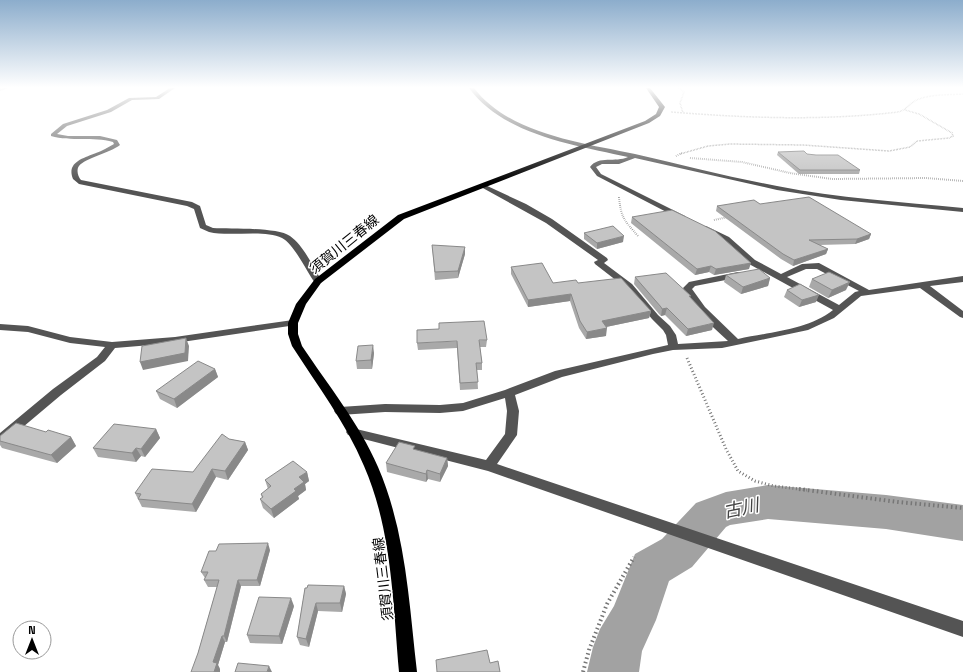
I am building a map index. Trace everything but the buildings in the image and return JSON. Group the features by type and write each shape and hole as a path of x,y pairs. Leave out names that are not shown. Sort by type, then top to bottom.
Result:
{"main road":[{"name":"須賀川三春線","path":"408,672 398,572 392,532 378,483 363,450 340,411 297,346 293,334 293,323 301,304 318,281 401,217 483,186 583,145 648,122 651,119"}],"street":[{"path":"84,119 65,126 57,130 53,135 61,138 115,141 117,145 100,154 81,161 76,165 74,170 75,178 79,182 189,204 197,208 203,226 212,230 270,233 286,237 295,246 318,281"},
{"path":"510,119 516,123 560,139 743,182 882,203 963,210"},
{"path":"634,156 628,160 620,162 598,162 593,167 599,175 718,234 752,262 839,309"},
{"path":"483,186 549,221 601,261 628,286 667,328 677,347"},
{"path":"781,277 806,266 819,266 866,292"},
{"path":"736,342 688,294 687,288 692,284 700,282 765,270"},
{"path":"340,411 385,408 440,409 464,407 509,393 559,374 677,347 713,346 805,328 831,316 858,294 963,279"},
{"path":"922,285 963,316"},
{"path":"0,327 28,329 70,340 112,345 175,340 293,323"},
{"path":"0,440 101,359 112,345"},
{"path":"489,466 511,435 512,411 509,393"},
{"path":"352,432 489,466 963,628"}],"path":[{"path":"682,158 674,158 677,154 687,151 708,146 730,144 809,145 889,151 910,147 917,141 949,138 953,136 952,133 928,119"},
{"path":"689,158 742,162 790,173 832,179 926,178 963,180"},
{"path":"618,185 614,187 620,200 621,214 626,224 638,236"},
{"path":"694,222 734,216"},
{"path":"677,347 738,471 755,481 774,486 898,502 963,508"},
{"path":"583,672 589,650 607,604 634,557"}],"waterway":[{"name":"古川","path":"613,672 618,647 632,620 651,568 677,553 711,515 726,509 768,502 886,512 963,523"}]}
